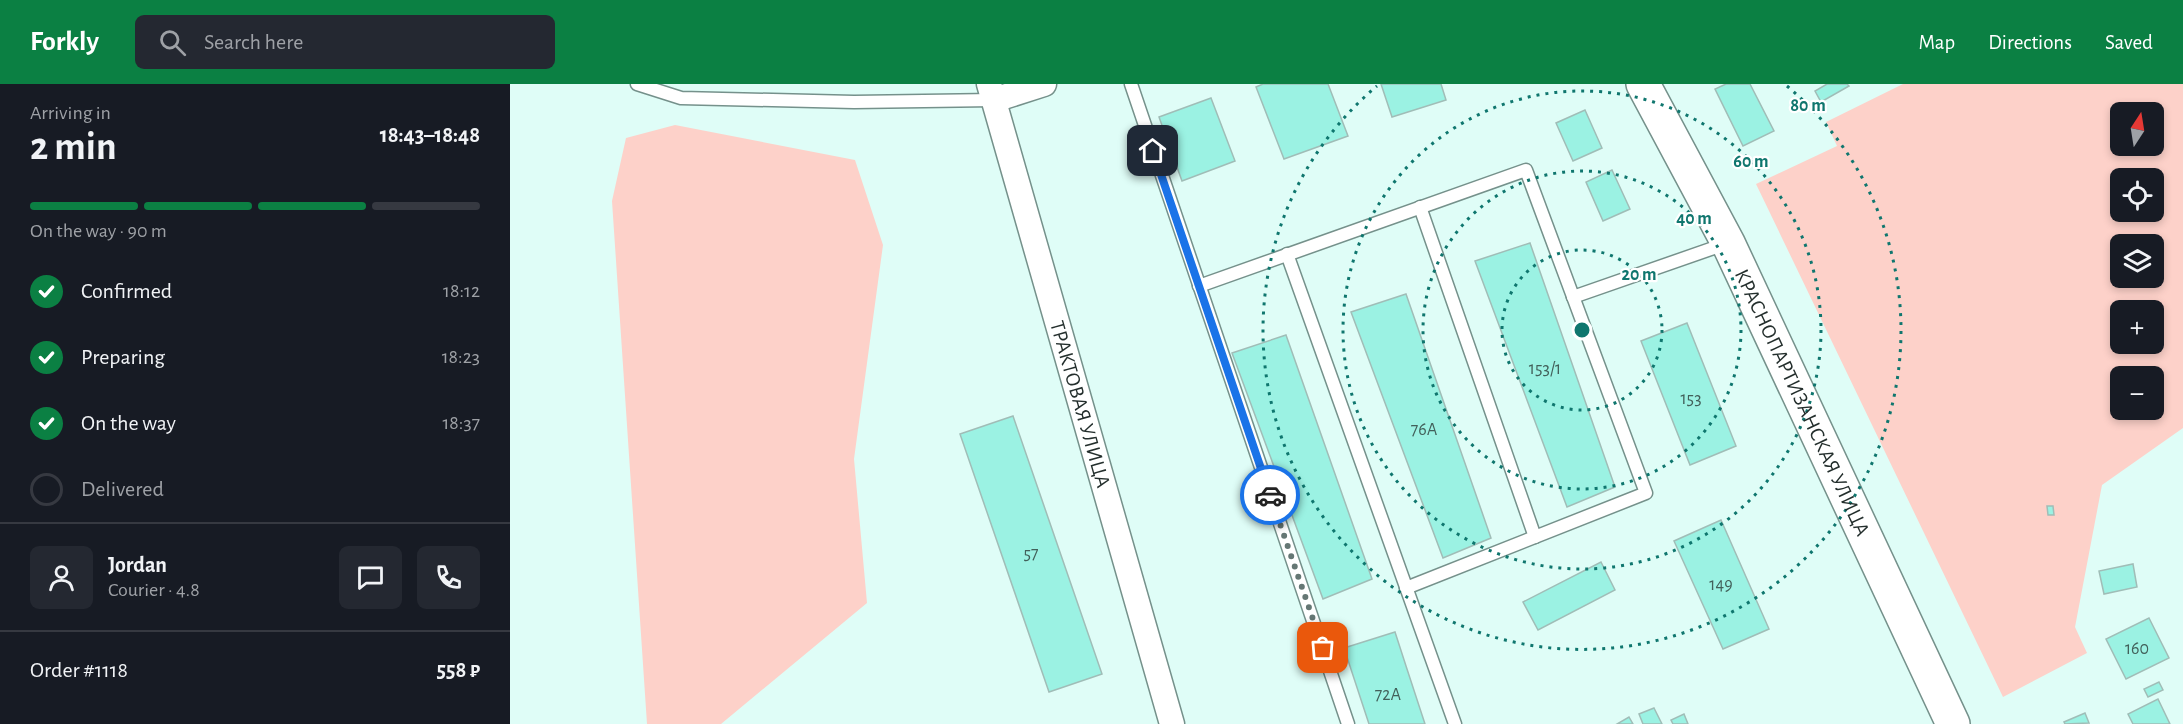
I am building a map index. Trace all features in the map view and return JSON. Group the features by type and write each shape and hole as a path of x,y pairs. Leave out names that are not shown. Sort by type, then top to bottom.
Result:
{"street":[{"path":"992,92 1044,84"},
{"name":"КРАСНОПАРТИЗАНСКАЯ УЛИЦА","path":"1643,84 1728,243 1953,724"},
{"name":"ТРАКТОВАЯ УЛИЦА","path":"992,92 1172,724"}],"lane":[{"path":"637,84 681,98 854,102 992,92"},
{"path":"1131,84 1348,724"},
{"path":"1199,286 1526,170 1646,493 1406,588"},
{"path":"1420,207 1535,537"},
{"path":"1573,297 1728,243"},
{"path":"1287,254 1455,724"}],"shaded area":[{"path":"1903,84 2183,84 2183,428 2102,485 2075,627 2087,653 2003,697 1756,184 1837,146 1826,122"},
{"path":"675,125 855,160 883,245 854,459 867,603 721,724 647,724 612,201 626,138"}],"building":[{"path":"1263,84 1328,84 1348,136 1284,159 1256,87"},
{"path":"1381,84 1441,84 1446,100 1392,117"},
{"path":"1726,84 1750,84 1774,131 1743,146 1715,89"},
{"path":"1827,84 1847,84 1849,86 1821,102 1815,91"},
{"path":"1211,98 1235,161 1182,181 1159,117"},
{"path":"1585,110 1602,148 1573,161 1556,123"},
{"path":"1612,170 1630,209 1603,221 1586,182"},
{"path":"1530,243 1615,487 1567,507 1475,261"},
{"path":"1406,294 1491,538 1443,558 1351,312"},
{"path":"1687,323 1736,446 1690,465 1641,341"},
{"path":"1286,335 1372,579 1323,599 1232,353"},
{"path":"1013,416 1102,674 1049,692 960,434"},
{"path":"2047,506 2053,506 2054,515 2048,515"},
{"path":"1721,520 1769,629 1723,649 1674,541"},
{"path":"1601,562 1615,590 1538,630 1523,602"},
{"path":"2133,564 2137,587 2104,594 2099,571"},
{"path":"2149,618 2169,658 2126,679 2106,639"},
{"path":"1395,632 1425,724 1369,724 1344,648"},
{"path":"2159,682 2163,690 2148,697 2144,689"},
{"path":"2158,699 2170,724 2133,724 2128,714"},
{"path":"1654,708 1662,724 1643,724 1639,714"},
{"path":"2085,713 2089,723 2065,724 2064,722"},
{"path":"1684,714 1688,724 1673,724 1671,720"},
{"path":"1629,717 1633,724 1617,724"}],"way so far":[{"path":"1270,495 1323,648"}],"route":[{"path":"1153,151 1270,495"}]}
